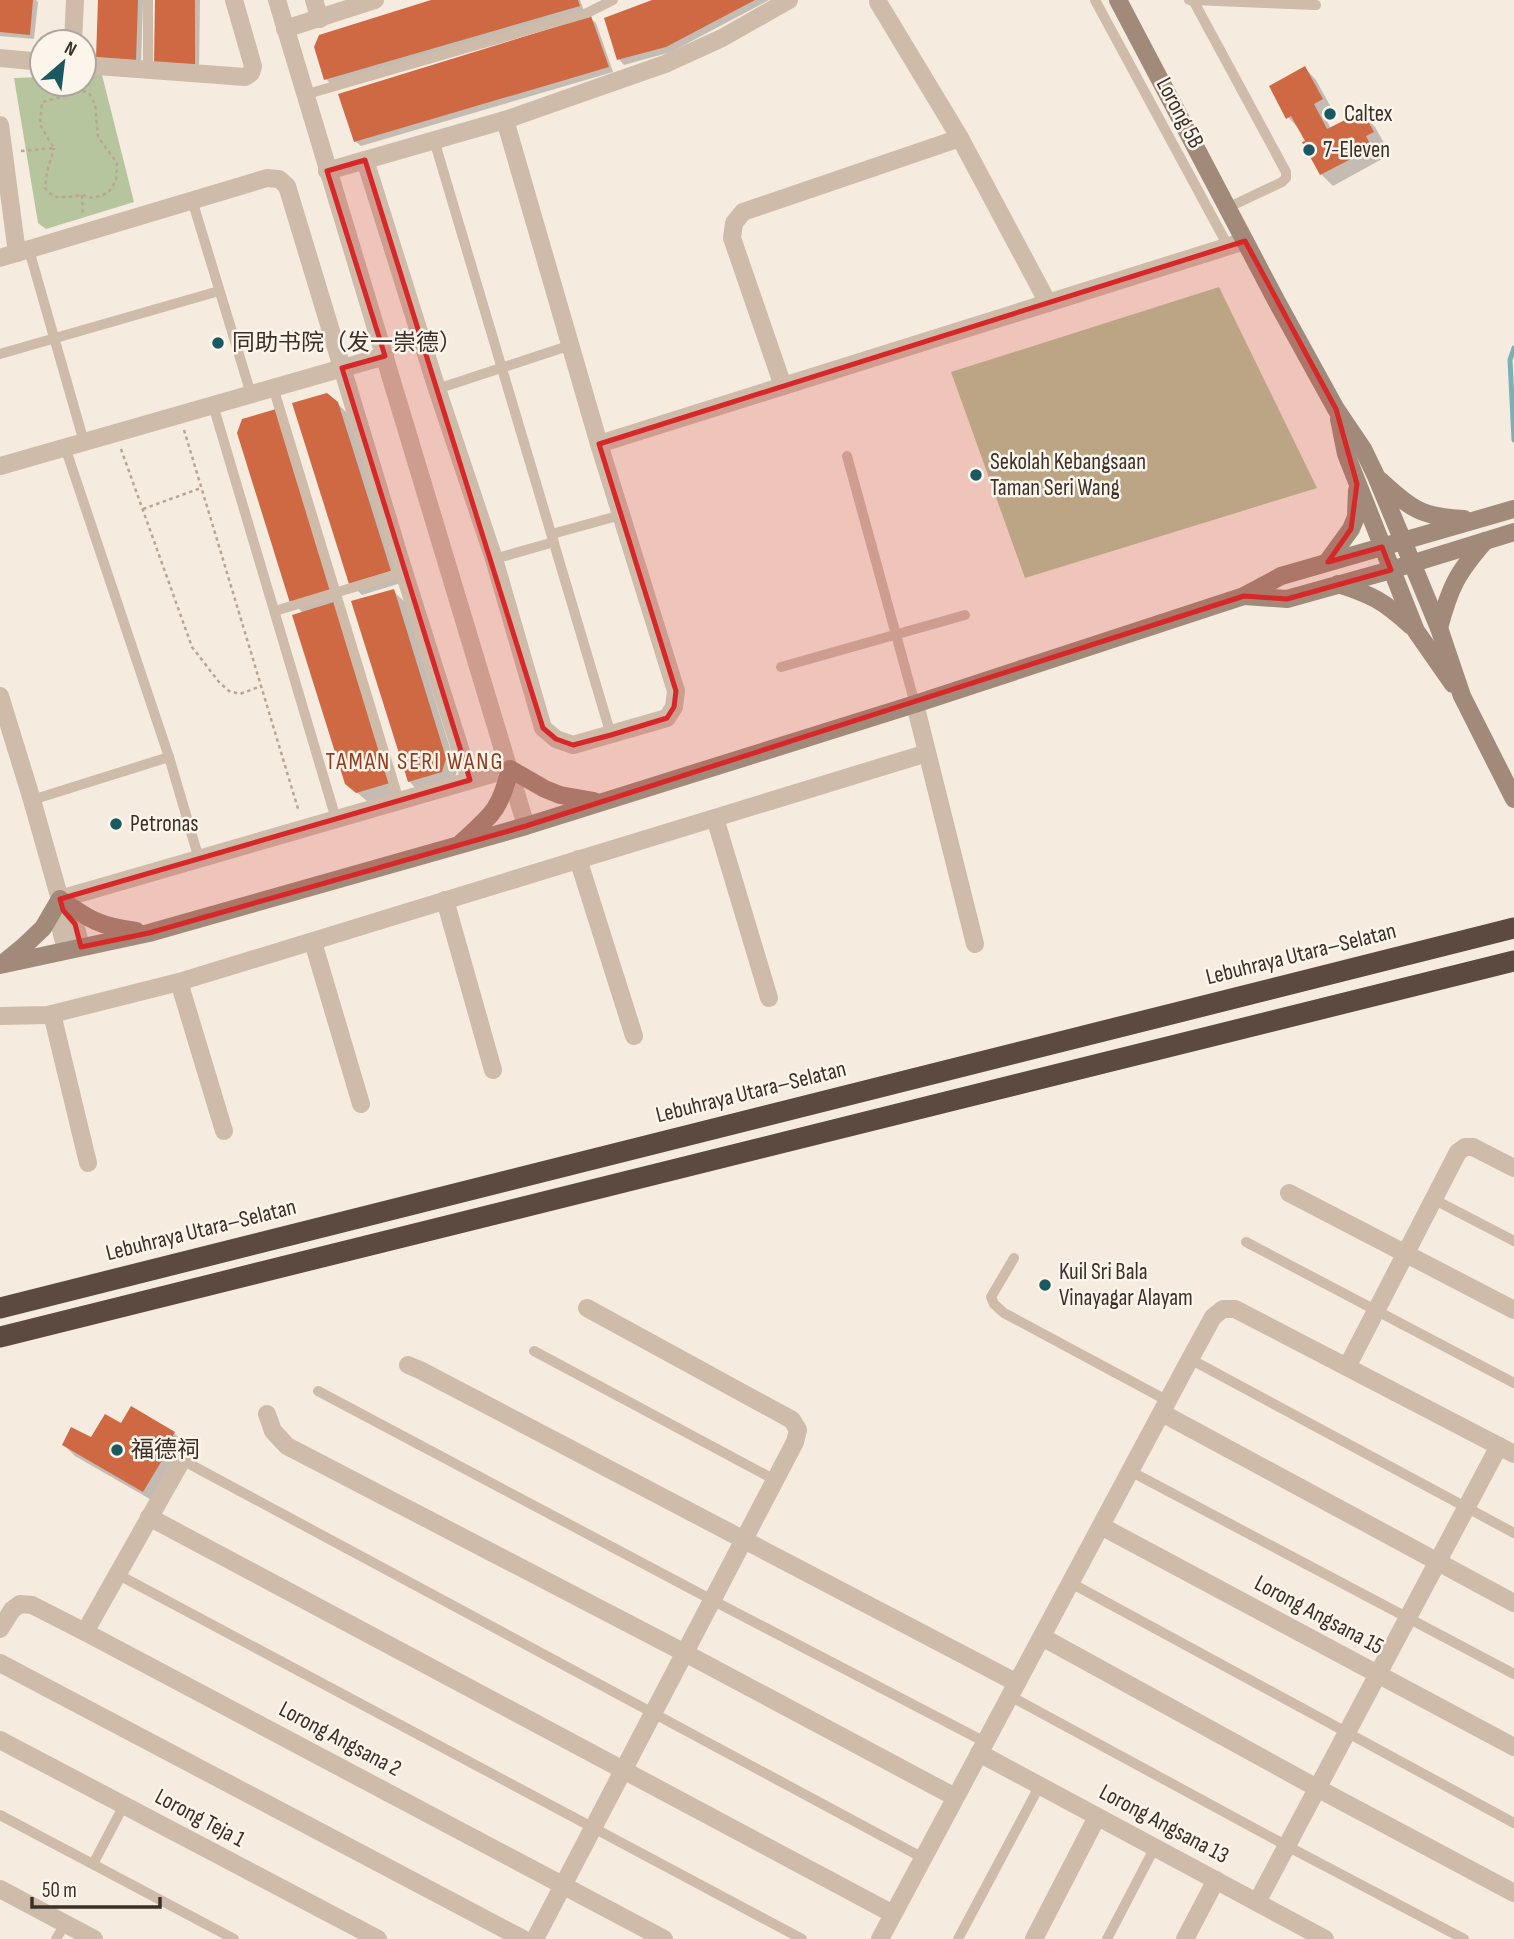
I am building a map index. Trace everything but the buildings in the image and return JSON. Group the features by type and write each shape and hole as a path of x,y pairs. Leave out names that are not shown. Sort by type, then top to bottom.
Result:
{"highway":[{"name":"Lebuhraya Utara–Selatan","path":"0,1308 1514,928"},
{"path":"0,1337 1514,961"}],"main road":[{"path":"1118,0 1227,208 1237,244 1363,449 1413,562 1462,696 1514,799"},
{"path":"1336,409 1346,454 1416,631 1462,696"},
{"path":"1376,476 1402,500 1421,512 1442,518 1477,520"},
{"path":"1327,562 1351,529 1356,517 1357,484"},
{"path":"0,965 149,933 526,825 915,704 1244,596 1281,576 1514,509"},
{"path":"1244,596 1287,599 1514,532"},
{"path":"1439,628 1454,581 1485,541"},
{"path":"1338,584 1374,597 1416,631"},
{"path":"458,845 492,815 504,794 510,769 560,795 598,802"},
{"path":"0,965 43,928 62,904 109,928 149,933"}],"street":[{"path":"74,28 75,0"},
{"path":"98,66 245,77 251,74 253,66 234,0"},
{"path":"277,0 526,825"},
{"path":"314,0 320,19"},
{"path":"285,29 375,0"},
{"path":"327,171 505,120 665,64 722,38 789,0"},
{"path":"878,2 960,138 1048,303"},
{"path":"0,58 28,61"},
{"path":"365,160 494,559 543,728 556,739 573,744 667,719 674,707 676,691 599,444 505,120"},
{"path":"0,125 15,254 268,178 279,179 287,186 470,780"},
{"path":"783,386 732,238 734,223 743,212 960,138"},
{"path":"599,444 1237,244"},
{"path":"0,466 385,356"},
{"path":"0,696 62,904 60,926 73,949"},
{"path":"915,704 975,944"},
{"path":"0,1016 52,1014 179,982 927,753"},
{"path":"62,904 199,859 510,769"},
{"path":"715,818 769,999"},
{"path":"578,859 634,1036"},
{"path":"445,900 493,1070"},
{"path":"313,942 361,1104"},
{"path":"179,982 224,1131"},
{"path":"52,1014 88,1163"},
{"path":"1347,1367 1458,1152 1465,1147 1474,1147 1514,1168"},
{"path":"1289,1194 1514,1310"},
{"path":"536,1939 795,1442 798,1430 792,1420 587,1308"},
{"path":"880,1939 1190,1359 1213,1317 1223,1309 1235,1309 1507,1450 1467,1508 1437,1562 1256,1902"},
{"path":"408,1365 744,1539 1013,1690"},
{"path":"1165,1407 1514,1603"},
{"path":"267,1414 272,1431 287,1446 956,1797"},
{"path":"85,1632 181,1460"},
{"path":"149,1517 893,1914"},
{"name":"Lorong Angsana 15","path":"1101,1526 1514,1747"},
{"name":"Lorong Angsana 2","path":"0,1629 12,1610 20,1604 32,1605 664,1939"},
{"path":"1042,1637 1514,1893"},
{"path":"0,1664 523,1939"},
{"name":"Lorong Teja 1","path":"0,1740 378,1939"},
{"name":"Lorong Angsana 13","path":"982,1747 1040,1785 1325,1939"},
{"path":"1034,1939 1097,1816"},
{"path":"1185,1939 1216,1880"},
{"path":"0,1889 61,1931 94,1939"}],"lane":[{"path":"148,0 148,70"},
{"path":"584,0 587,13"},
{"path":"304,95 587,13 613,0"},
{"name":"Lorong 5B","path":"1095,0 1237,244"},
{"path":"1191,0 1286,172 1286,178 1282,182 1227,208"},
{"path":"1191,0 1316,5"},
{"path":"434,140 611,735"},
{"path":"192,200 251,394"},
{"path":"15,254 55,338 84,442"},
{"path":"0,354 219,291"},
{"path":"437,389 570,345"},
{"path":"273,387 399,801"},
{"path":"213,405 336,819"},
{"path":"65,447 169,757 199,859"},
{"path":"847,456 915,704"},
{"path":"494,559 621,515"},
{"path":"275,611 404,572"},
{"path":"781,667 965,615"},
{"path":"32,800 169,757"},
{"path":"1433,1199 1514,1241"},
{"path":"1246,1242 1514,1383"},
{"path":"1014,1258 991,1297 994,1304 1004,1313 1165,1407"},
{"path":"534,1351 775,1480"},
{"path":"1190,1359 1514,1533"},
{"path":"318,1391 982,1747"},
{"path":"181,1460 923,1858"},
{"path":"1130,1471 1514,1674"},
{"path":"117,1574 802,1939"},
{"path":"1071,1583 1514,1823"},
{"path":"1013,1690 1287,1846 1464,1939"},
{"path":"958,1939 1040,1785"},
{"path":"93,1864 124,1805"},
{"path":"0,1815 234,1939"},
{"path":"1107,1939 1155,1847"}],"path":[{"path":"80,90 89,93 95,104 98,137 117,163 117,181 108,193 93,198 82,195 54,197 45,188 54,148 40,125 42,102 70,96 80,90"},
{"path":"4,153 54,148"},
{"path":"179,415 303,829"},
{"path":"115,433 192,647 229,691 240,694 262,686"},
{"path":"143,509 201,488"}],"highlighted area":[{"path":"365,160 543,728 556,739 573,745 611,735 667,718 674,707 676,691 599,444 1245,241 1336,409 1357,484 1351,529 1328,562 1382,547 1391,570 1287,599 1244,596 526,826 149,933 81,947 75,924 63,910 60,899 470,780 342,368 385,356 327,171"}],"green space":[{"path":"98,75 102,75 134,202 46,229 38,223 14,78 28,78 28,98 98,98"},
{"path":"1219,287 1317,488 1025,578 951,372"}],"waterway":[{"path":"1514,348 1510,360 1514,440"}],"place":[{"name":"Caltex","path":"1330,114"},
{"name":"7-Eleven","path":"1309,150"},
{"name":"同助书院（发一崇德）","path":"218,343"},
{"name":"Sekolah Kebangsaan Taman Seri Wang","path":"976,475"},
{"name":"Petronas","path":"116,824"},
{"name":"Kuil Sri Bala Vinayagar Alayam","path":"1045,1285"},
{"name":"福德祠","path":"117,1450"}],"district":[{"name":"TAMAN SERI WANG","path":"415,761"}]}
